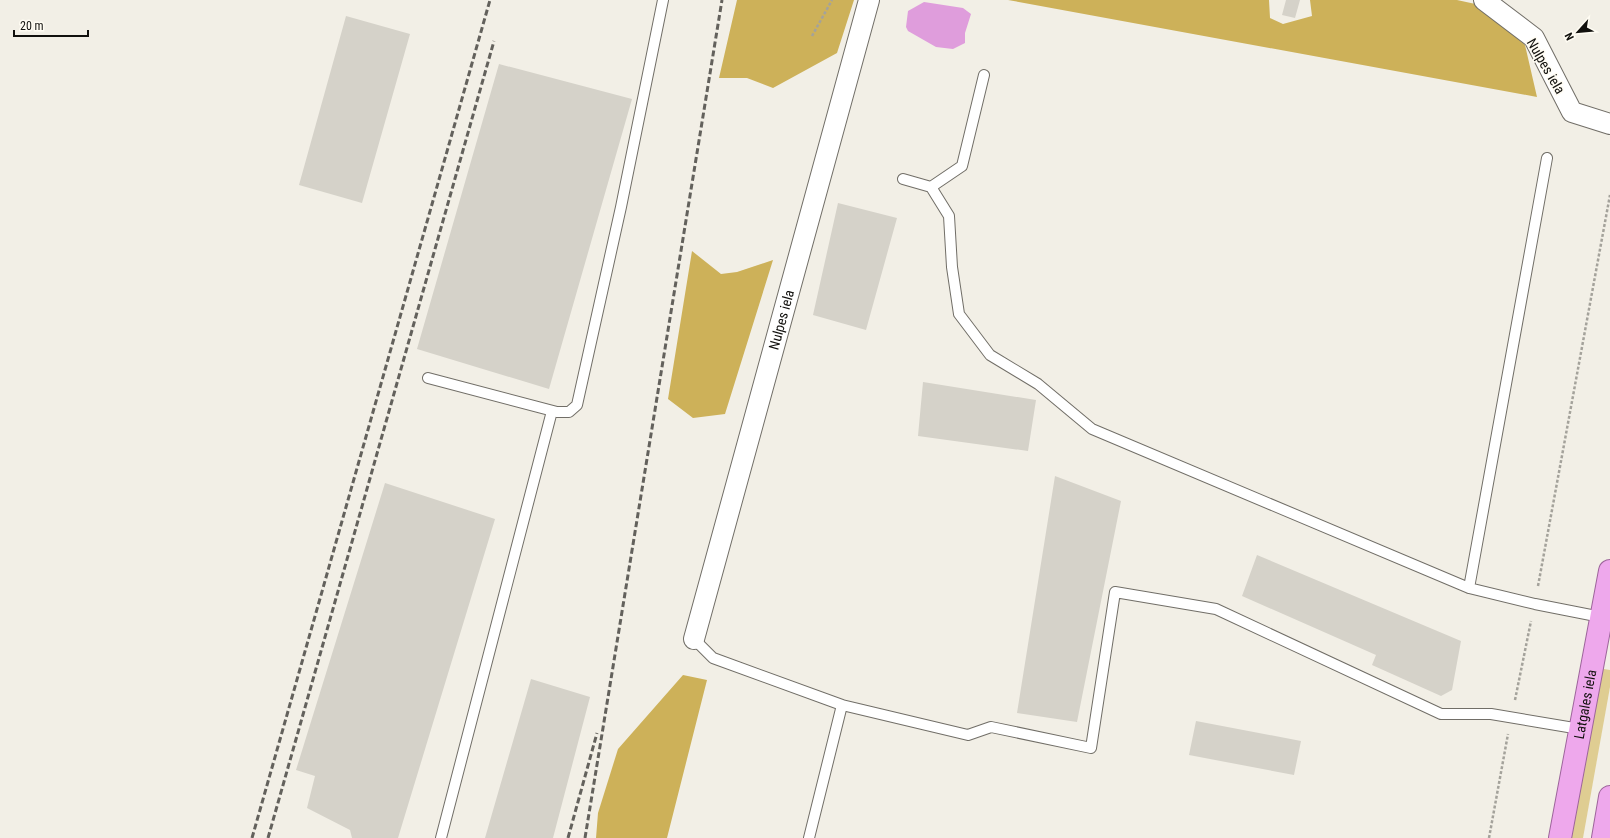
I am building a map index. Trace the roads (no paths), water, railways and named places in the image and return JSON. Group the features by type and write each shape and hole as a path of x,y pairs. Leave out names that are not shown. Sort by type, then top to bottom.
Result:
{"highway":[{"name":"Latgales iela","path":"1560,838 1580,729 1603,645 1601,617 1610,571"},
{"path":"1603,838 1610,797"}],"street":[{"name":"Nulpes iela","path":"694,639 869,0"},
{"name":"Nulpes iela","path":"1484,0 1534,38 1572,112 1610,124"}],"lane":[{"path":"428,378 557,412 569,412 577,405 621,207 662,0"},
{"path":"931,187 962,166 984,75"},
{"path":"1469,588 1547,158"},
{"path":"904,179 931,187 949,216 952,267 959,314 990,355 1038,384 1092,429 1469,588 1535,604 1601,617"},
{"path":"441,838 552,411"},
{"path":"694,639 713,658 842,705 968,735 991,727 1091,748 1115,592 1216,609 1441,714 1491,714 1580,729"},
{"path":"809,838 842,705"}],"railway":[{"path":"252,838 490,0"},
{"path":"585,838 722,0"},
{"path":"268,838 494,41"},
{"path":"568,838 597,733"}]}
